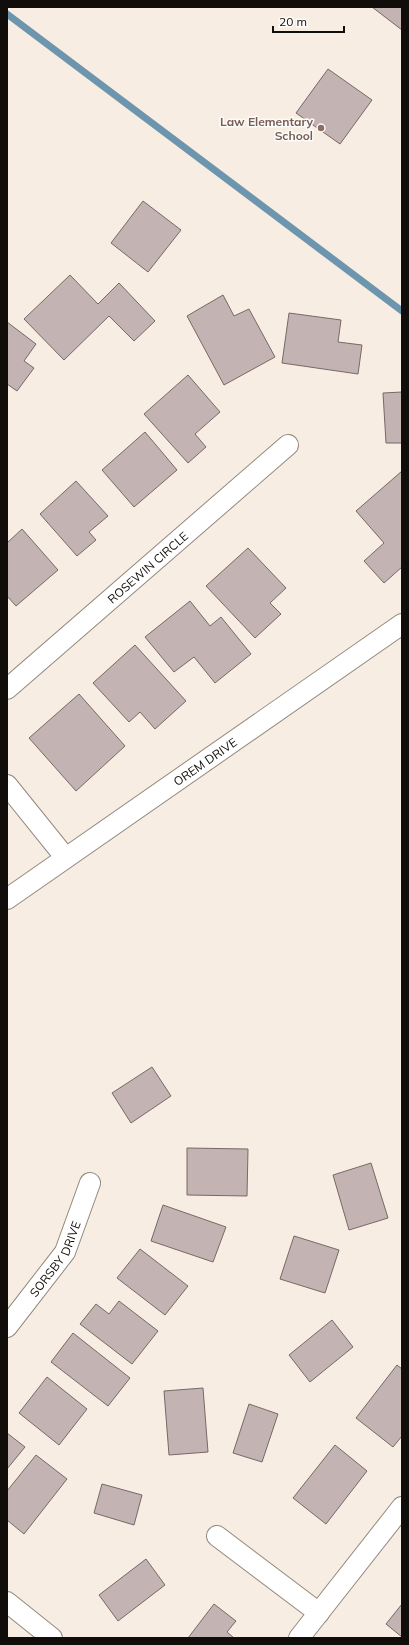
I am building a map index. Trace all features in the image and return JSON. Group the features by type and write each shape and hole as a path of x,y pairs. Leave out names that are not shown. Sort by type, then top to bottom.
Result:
{"street":[{"name":"ROSEWIN CIRCLE","path":"7,690 288,446"},
{"name":"OREM DRIVE","path":"7,899 65,857 402,624"},
{"path":"7,785 65,857"},
{"name":"SORSBY DRIVE","path":"7,1327 65,1252 90,1182"},
{"path":"299,1638 402,1507"},
{"path":"217,1536 318,1613"},
{"path":"7,1602 52,1638"}],"building":[{"path":"372,7 402,7 402,30"},
{"path":"328,69 372,100 340,144 296,113"},
{"path":"143,201 181,230 148,272 111,243"},
{"path":"70,275 98,304 119,283 155,321 134,341 109,316 64,360 24,319"},
{"path":"223,295 234,316 249,309 275,357 224,385 187,316"},
{"path":"289,313 341,320 338,342 362,345 358,374 282,363"},
{"path":"7,322 36,344 24,361 34,368 17,391 7,384"},
{"path":"188,375 220,412 195,434 206,447 188,463 144,414"},
{"path":"402,392 402,443 386,443 383,393"},
{"path":"145,432 177,470 134,507 102,470"},
{"path":"402,471 402,567 384,583 364,561 384,543 356,511"},
{"path":"76,481 108,516 89,532 96,540 77,556 40,514"},
{"path":"22,529 58,570 16,606 7,596 7,543"},
{"path":"248,548 286,588 270,603 281,614 255,638 206,586"},
{"path":"190,601 210,626 221,617 251,654 215,683 194,657 174,672 145,637"},
{"path":"135,645 186,701 155,729 140,712 129,722 93,683"},
{"path":"79,694 125,746 76,791 29,738"},
{"path":"152,1067 171,1096 131,1123 112,1093"},
{"path":"187,1148 248,1149 247,1196 187,1195"},
{"path":"371,1163 388,1218 349,1230 333,1175"},
{"path":"163,1205 226,1227 213,1262 151,1241"},
{"path":"294,1236 339,1250 325,1293 280,1279"},
{"path":"140,1249 188,1286 165,1315 117,1278"},
{"path":"119,1301 158,1331 132,1364 80,1324 96,1304 109,1314"},
{"path":"332,1320 353,1347 310,1382 289,1355"},
{"path":"73,1333 130,1378 108,1406 51,1362"},
{"path":"397,1365 402,1369 402,1436 393,1447 356,1418"},
{"path":"47,1377 87,1409 59,1445 19,1413"},
{"path":"203,1388 208,1452 169,1455 164,1391"},
{"path":"249,1404 278,1414 262,1462 233,1453"},
{"path":"7,1433 25,1447 7,1469"},
{"path":"335,1445 367,1471 326,1524 293,1498"},
{"path":"36,1455 67,1479 24,1534 7,1520 7,1491"},
{"path":"102,1484 142,1495 134,1525 94,1513"},
{"path":"146,1559 165,1585 118,1621 99,1595"},
{"path":"214,1604 236,1621 227,1632 234,1638 188,1638"},
{"path":"402,1604 402,1637 386,1624"}],"waterway":[{"path":"7,14 402,311"}],"place":[{"name":"Law Elementary School","path":"321,128"}]}
